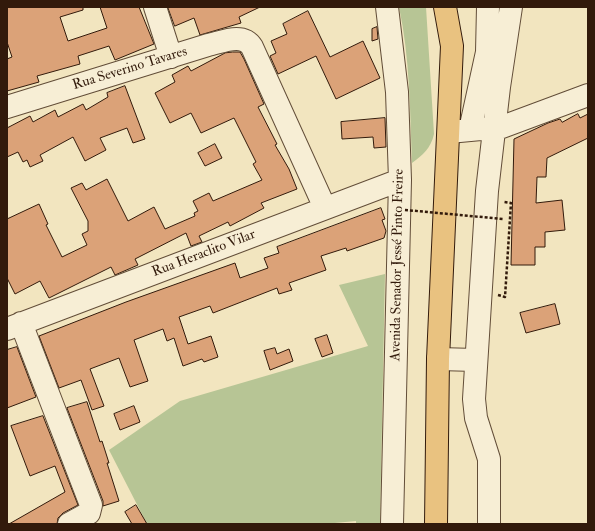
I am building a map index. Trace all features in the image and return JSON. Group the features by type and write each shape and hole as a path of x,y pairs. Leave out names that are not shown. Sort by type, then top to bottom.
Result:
{"highway":[{"path":"436,524 438,359 442,234 460,131 452,46 445,7"},
{"path":"452,46 462,7"}],"street":[{"path":"155,7 171,57"},
{"name":"Avenida Senador Jessé Pinto Freire","path":"387,7 397,92 400,180 392,524"},
{"path":"488,7 487,52 460,131 502,127 588,95"},
{"path":"489,524 489,459 475,411 476,360 486,200 494,128 511,7"},
{"name":"Rua Severino Tavares","path":"7,107 233,39 244,39 252,47 325,208"},
{"name":"Rua Heraclito Vilar","path":"14,326 400,180"},
{"path":"14,326 91,505 88,513 69,524"},
{"path":"438,359 476,360"}],"path":[{"path":"486,200 511,203 505,297 498,296 499,288"},
{"path":"395,209 503,219 503,227"}],"green space":[{"path":"399,7 426,7 434,134 433,139 426,151 412,163 407,65 403,26"},
{"path":"385,274 380,524 356,524 356,521 324,524 147,524 109,450 180,401 368,346 339,285"}],"building":[{"path":"7,7 83,7 83,10 60,17 68,41 107,28 100,7 139,7 154,44 115,60 109,46 78,56 80,64 37,76 39,82 7,91 7,59 12,57 7,42"},
{"path":"168,7 260,7 239,17 241,23 200,35 194,18 175,26"},
{"path":"308,11 330,57 363,41 380,78 336,99 316,56 278,74 270,56 276,53 271,41 287,34 283,24"},
{"path":"377,27 378,39 372,41 372,29"},
{"path":"240,52 244,59 264,104 258,107 277,144 275,145 289,169 297,189 261,203 264,208 230,226 228,222 199,236 202,242 191,246 186,233 135,259 138,265 115,275 111,267 49,298 40,281 15,294 7,278 7,219 39,204 48,224 46,225 62,257 87,245 82,234 88,231 88,221 71,188 82,183 86,190 107,179 128,221 154,207 165,229 195,216 194,213 198,211 193,201 209,193 213,201 262,180 253,164 256,162 234,118 201,133 191,113 170,123 155,93 175,82 172,75 188,66 191,71 225,53"},
{"path":"125,86 145,139 133,143 127,128 100,138 106,150 85,161 73,137 40,155 43,161 30,167 27,160 23,162 18,152 7,157 7,128 30,116 33,122 55,110 58,117 83,104 86,110 108,97 107,93"},
{"path":"578,114 580,118 588,114 588,138 547,158 546,177 537,177 536,203 562,200 565,230 545,232 545,247 535,247 535,265 511,265 514,139 548,123 560,119 562,122"},
{"path":"385,118 386,147 374,148 373,137 342,139 341,122"},
{"path":"215,144 222,158 205,166 198,153"},
{"path":"381,208 385,219 382,220 386,231 384,238 347,251 346,248 321,256 326,270 289,283 292,290 279,294 277,288 213,313 210,306 179,317 188,344 211,336 218,357 204,362 202,359 183,366 174,338 167,341 163,329 134,340 148,381 130,387 119,358 90,369 104,406 92,410 81,380 59,388 39,336 126,302 235,263 240,278 268,268 264,258 279,253 277,247"},
{"path":"555,304 560,324 526,333 520,313"},
{"path":"327,335 333,353 322,357 315,339"},
{"path":"17,347 36,397 7,408 7,350"},
{"path":"275,348 277,354 289,349 293,361 270,370 264,351"},
{"path":"87,402 100,442 102,441 119,501 103,506 103,501 67,408"},
{"path":"134,406 140,422 120,430 114,414"},
{"path":"43,416 78,505 63,513 58,518 57,524 9,524 65,492 55,466 30,476 11,426"},
{"path":"136,505 147,524 132,524 125,512"}]}
